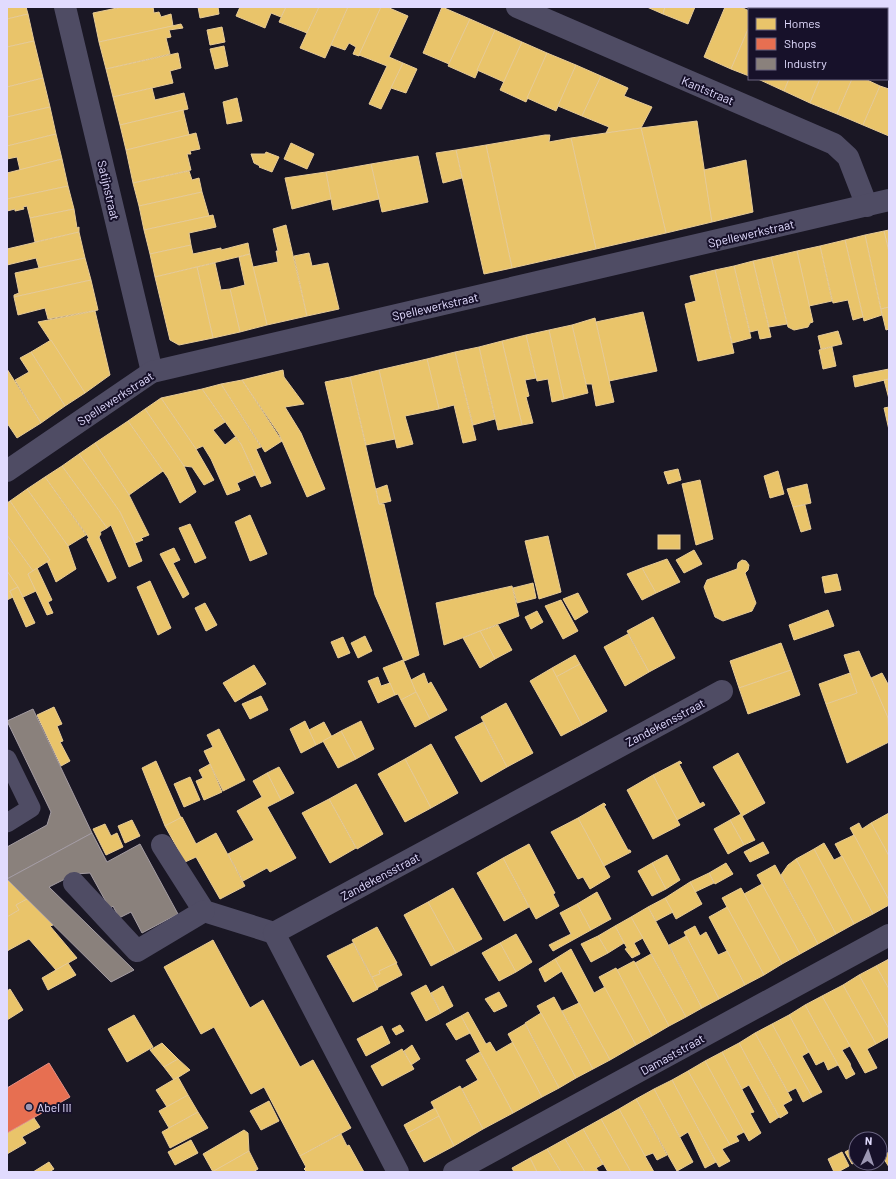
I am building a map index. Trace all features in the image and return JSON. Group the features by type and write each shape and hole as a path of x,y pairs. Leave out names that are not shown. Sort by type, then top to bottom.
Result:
{"street":[{"name":"Satijnstraat","path":"65,7 152,372"},
{"name":"Kantstraat","path":"517,7 834,144 848,157 867,206"},
{"name":"Spellewerkstraat","path":"7,471 152,372 889,200"},
{"name":"Zandekensstraat","path":"274,933 722,691"},
{"path":"162,845 204,911 274,933 398,1172"},
{"path":"74,883 137,951 204,911"},
{"name":"Damaststraat","path":"454,1172 889,935"}],"lane":[{"path":"7,759 31,808 7,822"}],"building: Homes":[{"path":"7,7 26,7 28,14 7,19"},
{"path":"122,7 153,7 154,13 159,12 161,17 171,14 173,26 99,42 93,13"},
{"path":"198,7 218,7 219,14 200,18"},
{"path":"240,7 286,7 281,17 271,13 265,28 236,16"},
{"path":"286,7 319,7 307,33 279,22"},
{"path":"319,7 348,7 325,58 300,48"},
{"path":"348,7 381,7 359,56 353,54 356,47 349,43 345,50 331,45"},
{"path":"381,7 387,7 408,16 389,57 403,63 381,109 369,104 387,66 359,55"},
{"path":"442,7 470,19 449,64 423,53"},
{"path":"647,7 665,7 663,14"},
{"path":"665,7 695,7 688,24 663,14"},
{"path":"725,7 741,7 748,10 748,29 731,69 704,57"},
{"path":"843,7 846,8 830,8"},
{"path":"28,14 34,41 7,47 7,19"},
{"path":"470,19 495,30 475,78 448,66"},
{"path":"181,24 183,28 169,30 171,37 166,38 170,54 106,69 99,42"},
{"path":"222,27 225,42 210,45 207,30"},
{"path":"889,27 889,55 888,54"},
{"path":"748,29 748,76 731,69"},
{"path":"495,30 522,42 504,82 477,70"},
{"path":"34,41 43,78 7,87 7,47"},
{"path":"522,42 547,53 526,102 500,90"},
{"path":"224,46 228,66 215,69 210,49"},
{"path":"178,53 181,68 170,71 173,83 113,97 106,69"},
{"path":"547,53 576,65 556,111 527,98"},
{"path":"403,63 417,69 406,93 391,88"},
{"path":"576,65 601,76 582,116 558,106"},
{"path":"601,76 628,88 624,96 652,107 641,128 606,133 609,127 582,116"},
{"path":"43,78 50,107 7,117 7,87"},
{"path":"760,80 789,80 784,91"},
{"path":"789,80 820,80 810,103 784,91"},
{"path":"820,80 852,80 837,114 810,103"},
{"path":"852,80 867,80 880,86 863,125 837,114"},
{"path":"880,86 889,89 889,136 863,125"},
{"path":"152,88 155,100 184,93 188,109 120,125 113,97"},
{"path":"237,98 242,121 227,124 223,102"},
{"path":"50,107 56,134 7,146 7,117"},
{"path":"183,110 189,135 126,150 120,125"},
{"path":"697,121 712,222 666,233 641,128"},
{"path":"641,128 666,233 596,249 571,138"},
{"path":"196,133 200,149 190,151 191,154 187,154 191,170 133,183 126,150"},
{"path":"56,134 62,159 20,170 17,157 7,159 7,146"},
{"path":"550,135 549,142 571,138 596,249 512,268 486,145"},
{"path":"291,143 314,154 307,169 284,159"},
{"path":"486,145 512,268 484,274 456,150"},
{"path":"456,150 462,178 443,183 436,153"},
{"path":"266,152 279,157 272,172 259,167 260,166 254,163 251,154 265,154"},
{"path":"418,156 428,202 382,212 371,164"},
{"path":"62,159 68,186 7,199 7,173"},
{"path":"746,160 753,212 712,222 704,170"},
{"path":"371,164 379,199 333,210 326,172"},
{"path":"189,171 192,180 199,178 202,192 139,206 133,183"},
{"path":"326,172 331,199 292,209 285,178"},
{"path":"68,186 74,209 30,218 27,206 23,207 24,209 7,211 7,199"},
{"path":"202,192 209,216 144,230 139,206"},
{"path":"74,209 79,232 35,242 30,218"},
{"path":"213,215 216,227 189,233 191,245 150,254 144,230"},
{"path":"286,225 307,316 267,325 253,267 278,262 276,251 278,251 273,229"},
{"path":"889,230 889,252 884,231"},
{"path":"884,231 889,252 889,307 881,309 865,235"},
{"path":"79,232 85,258 39,268 36,258 7,265 7,249"},
{"path":"865,235 882,315 864,321 845,240"},
{"path":"845,240 863,317 853,320 848,300 833,303 820,246"},
{"path":"248,243 250,254 155,277 150,254 191,245 193,254 221,248 221,250"},
{"path":"820,246 832,301 809,306 797,251"},
{"path":"797,251 813,322 810,323 808,327 794,330 788,327 771,257"},
{"path":"309,253 312,266 328,263 339,309 307,316 294,256"},
{"path":"250,254 267,325 240,332 230,289 245,285 239,257"},
{"path":"771,257 787,324 769,327 753,261"},
{"path":"85,258 91,280 14,297 14,295 19,293 15,273"},
{"path":"753,261 771,337 760,339 758,330 750,332 734,266"},
{"path":"215,263 221,290 230,289 240,332 213,338 197,267"},
{"path":"734,266 751,338 732,343 715,270"},
{"path":"197,267 213,338 179,345 170,340 155,277"},
{"path":"715,270 734,353 698,361 685,304 696,301 690,276"},
{"path":"91,280 98,310 48,319 45,308 18,315 14,297"},
{"path":"889,307 889,329 886,330 881,309"},
{"path":"95,311 110,375 85,393 38,322"},
{"path":"643,312 657,371 609,381 596,322"},
{"path":"595,318 614,402 596,406 592,384 586,384 572,325"},
{"path":"572,325 588,393 564,399 549,330"},
{"path":"549,330 564,399 552,402 548,379 537,381 526,335"},
{"path":"838,331 842,344 821,349 818,336"},
{"path":"526,335 536,378 525,380 529,396 526,397 533,423 522,425 502,341"},
{"path":"51,340 85,393 65,406 31,352"},
{"path":"502,341 522,425 498,430 479,347"},
{"path":"479,347 495,419 473,425 455,352"},
{"path":"832,347 836,366 823,369 819,350"},
{"path":"31,352 65,406 41,423 15,380 29,372 20,358"},
{"path":"455,352 476,440 463,443 454,405 439,409 427,359"},
{"path":"427,359 439,409 405,416 413,444 397,448 379,370"},
{"path":"7,369 41,423 17,438 7,423"},
{"path":"889,369 889,379 855,387 853,376"},
{"path":"283,370 284,377 304,404 285,407 301,433 325,489 307,497 279,434 242,380"},
{"path":"379,370 395,439 366,445 350,377"},
{"path":"350,377 379,504 384,504 419,655 404,661 375,595 325,382"},
{"path":"889,379 889,399 884,380"},
{"path":"242,380 282,441 265,452 221,384"},
{"path":"221,384 261,447 256,449 271,483 261,487 241,444 202,389"},
{"path":"202,389 225,422 213,430 225,445 235,437 241,444 255,475 237,483 240,490 227,495 211,459 203,446 196,449 161,398"},
{"path":"161,398 196,449 214,480 204,485 192,467 184,466 145,409"},
{"path":"889,407 889,430 884,408"},
{"path":"145,409 184,466 196,492 180,503 168,478 128,421"},
{"path":"128,421 163,471 129,495 95,443"},
{"path":"95,443 129,495 149,535 141,538 143,540 135,543 120,512 79,454"},
{"path":"79,454 120,512 142,561 129,567 111,525 107,528 62,466"},
{"path":"62,466 107,528 100,532 101,534 99,537 116,578 108,582 87,539 89,538 45,477"},
{"path":"678,469 681,480 668,484 664,472"},
{"path":"778,471 784,494 770,498 764,476"},
{"path":"45,477 86,535 68,546 27,489"},
{"path":"700,480 713,539 696,545 682,484"},
{"path":"807,484 811,503 793,507 787,489"},
{"path":"387,485 391,501 379,504 376,489"},
{"path":"27,489 68,546 76,569 56,582 47,561 50,560 10,501"},
{"path":"10,501 50,560 33,571 7,535 7,503"},
{"path":"805,505 811,529 801,532 793,507"},
{"path":"250,515 267,554 250,561 235,522"},
{"path":"190,524 206,558 195,563 179,528"},
{"path":"7,535 33,571 28,574 36,591 23,597 7,571"},
{"path":"658,535 680,535 680,549 658,549"},
{"path":"548,536 561,592 539,599 525,541"},
{"path":"174,548 180,560 173,563 189,594 183,598 160,554"},
{"path":"694,550 702,564 684,573 676,560"},
{"path":"667,559 680,582 656,593 642,568"},
{"path":"742,560 746,561 749,565 748,570 745,573 756,603 752,611 723,621 715,617 704,587 707,580 737,569 738,563"},
{"path":"37,568 52,600 48,602 53,613 47,615 28,574"},
{"path":"642,568 656,593 642,600 627,574"},
{"path":"7,571 18,587 10,591 13,597 7,600"},
{"path":"837,574 841,590 825,593 822,577"},
{"path":"150,581 171,628 158,635 137,587"},
{"path":"533,583 536,598 517,603 513,588"},
{"path":"512,586 519,616 444,645 436,603"},
{"path":"18,587 35,623 26,627 10,591"},
{"path":"578,593 588,612 575,620 563,599"},
{"path":"561,600 578,631 563,639 545,606"},
{"path":"205,603 217,625 206,631 195,608"},
{"path":"828,610 834,626 794,640 789,625"},
{"path":"537,611 543,622 531,629 525,617"},
{"path":"653,617 675,658 649,672 627,631"},
{"path":"498,625 512,650 495,659 480,631"},
{"path":"480,631 495,659 480,668 463,638"},
{"path":"628,634 649,672 625,686 604,647"},
{"path":"365,636 372,651 358,658 351,643"},
{"path":"343,637 350,653 338,658 331,642"},
{"path":"781,643 791,670 739,688 730,661"},
{"path":"859,651 888,717 889,742 847,763 826,704 857,693 844,655"},
{"path":"575,655 580,664 556,677 552,668"},
{"path":"403,660 416,692 401,700 398,694 395,695 383,668"},
{"path":"580,664 607,711 582,725 556,677"},
{"path":"254,665 266,684 235,702 223,683"},
{"path":"552,668 582,725 561,736 530,681"},
{"path":"791,670 800,695 748,714 739,688"},
{"path":"424,673 428,684 431,682 447,710 430,719 411,680"},
{"path":"850,673 857,693 826,704 819,684"},
{"path":"882,673 889,686 889,720 871,678"},
{"path":"378,677 381,686 390,683 395,695 378,703 368,681"},
{"path":"416,692 430,719 415,727 401,700"},
{"path":"261,696 268,710 250,719 242,704"},
{"path":"506,703 533,753 507,767 481,717"},
{"path":"54,707 62,724 57,726 63,741 60,742 70,761 61,766 37,715"},
{"path":"305,721 316,745 301,753 290,729"},
{"path":"361,721 374,749 356,759 341,731"},
{"path":"324,722 332,737 316,745 309,730"},
{"path":"483,722 507,767 481,782 455,737"},
{"path":"219,729 245,780 223,791 204,751 213,747 207,735"},
{"path":"341,731 356,759 338,768 323,741"},
{"path":"431,744 458,793 431,808 405,759"},
{"path":"738,753 765,803 742,816 755,840 744,845 730,820 741,814 713,767"},
{"path":"405,759 431,808 405,822 378,774"},
{"path":"156,761 181,818 165,826 142,768"},
{"path":"680,761 682,763 679,764 700,804 703,802 705,805 677,820 653,775"},
{"path":"210,764 222,792 204,800 196,781 203,778 199,770"},
{"path":"279,767 294,793 281,800 267,773"},
{"path":"267,773 281,800 267,807 296,858 270,872 267,868 243,881 228,854 254,840 237,811 262,797 253,781"},
{"path":"653,775 680,825 653,839 627,790"},
{"path":"190,777 200,800 184,807 174,784"},
{"path":"356,784 383,834 357,849 329,799"},
{"path":"329,799 356,848 330,863 302,813"},
{"path":"604,803 606,805 604,806 628,850 631,852 604,866 578,818"},
{"path":"889,813 889,856 871,823"},
{"path":"182,817 196,844 216,833 245,886 220,899 196,857 185,862 165,826"},
{"path":"578,818 610,877 590,889 583,877 578,879 551,832"},
{"path":"132,820 140,836 125,843 118,826"},
{"path":"730,820 744,845 728,854 714,829"},
{"path":"859,823 862,829 871,823 889,856 889,900 850,828"},
{"path":"105,824 111,836 117,833 123,847 106,855 93,829"},
{"path":"854,835 889,900 889,905 873,914 835,844"},
{"path":"763,842 769,853 750,862 744,852"},
{"path":"824,843 834,860 842,856 873,914 854,924 814,849"},
{"path":"529,844 555,893 553,894 559,906 536,919 503,858"},
{"path":"814,849 854,924 836,934 796,859"},
{"path":"667,855 680,880 666,889 652,863"},
{"path":"503,858 529,907 504,921 477,873"},
{"path":"796,859 836,934 818,944 781,875 788,865"},
{"path":"652,863 666,889 652,896 638,871"},
{"path":"726,863 733,874 715,884 709,873"},
{"path":"775,865 818,944 800,954 757,875"},
{"path":"709,873 714,883 695,892 690,882"},
{"path":"7,879 27,899 16,905 19,910 7,917"},
{"path":"690,882 702,904 676,919 665,898"},
{"path":"762,884 800,954 782,964 744,894"},
{"path":"453,888 482,939 456,953 428,902"},
{"path":"741,888 782,964 764,975 722,898"},
{"path":"597,892 611,919 591,930 577,904"},
{"path":"665,898 673,912 656,921 648,907"},
{"path":"27,899 53,925 50,926 77,958 56,970 29,939 7,951 7,917 19,910 16,905"},
{"path":"428,902 456,953 431,966 404,915"},
{"path":"577,904 591,930 553,951 549,945 571,934 560,913"},
{"path":"648,907 702,1008 686,1017 631,917"},
{"path":"727,907 764,975 745,985 709,917"},
{"path":"631,917 643,938 634,943 640,954 632,958 625,949 627,948 615,926"},
{"path":"615,926 624,943 608,953 598,936"},
{"path":"695,926 700,936 706,932 718,955 727,951 745,985 719,999 684,932"},
{"path":"377,927 397,963 379,971 380,974 372,977 352,940"},
{"path":"516,934 532,962 516,972 500,943"},
{"path":"598,936 608,953 591,962 581,944"},
{"path":"686,936 719,999 702,1008 669,945"},
{"path":"213,940 250,1008 263,1000 300,1067 313,1060 351,1128 300,1156 264,1087 251,1094 214,1027 201,1034 164,967"},
{"path":"353,943 378,989 353,1002 327,956"},
{"path":"500,943 516,972 499,981 482,953"},
{"path":"571,949 594,993 605,987 636,1045 610,1060 555,959"},
{"path":"651,954 686,1017 669,1026 635,963"},
{"path":"555,959 562,971 545,982 539,969"},
{"path":"889,959 889,989 876,966"},
{"path":"634,961 669,1026 652,1036 617,970"},
{"path":"68,963 76,975 48,990 42,978"},
{"path":"396,963 402,975 377,988 372,977 380,974 379,971"},
{"path":"876,966 889,989 889,1029 859,975"},
{"path":"616,968 652,1036 636,1045 599,977"},
{"path":"859,975 889,1029 889,1037 876,1044 843,985"},
{"path":"426,985 441,1013 426,1021 411,993"},
{"path":"843,985 876,1044 867,1049 877,1068 865,1073 822,996"},
{"path":"443,986 453,1006 441,1013 431,993"},
{"path":"10,989 23,1010 7,1020 7,991"},
{"path":"499,992 507,1006 494,1012 485,999"},
{"path":"822,996 850,1046 842,1050 855,1074 846,1079 805,1005"},
{"path":"554,997 593,1069 576,1078 537,1006"},
{"path":"579,1003 610,1060 593,1069 562,1011"},
{"path":"805,1005 838,1065 828,1070 824,1061 816,1065 789,1015"},
{"path":"468,1012 486,1044 490,1042 496,1052 513,1042 542,1097 513,1113 461,1016"},
{"path":"541,1013 576,1078 559,1088 525,1023"},
{"path":"134,1015 153,1047 127,1062 108,1029"},
{"path":"789,1015 809,1052 802,1056 822,1092 812,1097 772,1024"},
{"path":"461,1016 470,1033 456,1040 446,1024"},
{"path":"525,1024 559,1088 542,1097 508,1034"},
{"path":"772,1024 812,1097 803,1102 796,1088 788,1092 755,1033"},
{"path":"400,1025 404,1031 396,1035 392,1029"},
{"path":"382,1026 390,1043 366,1056 357,1039"},
{"path":"755,1033 792,1100 783,1105 788,1113 780,1118 739,1043"},
{"path":"162,1043 178,1059 164,1067 150,1050"},
{"path":"739,1043 779,1117 770,1123 749,1085 742,1089 722,1052"},
{"path":"412,1045 420,1059 411,1065 404,1051"},
{"path":"402,1049 414,1069 382,1086 371,1066"},
{"path":"480,1052 513,1113 483,1129 462,1089 478,1080 466,1060"},
{"path":"722,1052 754,1112 750,1113 761,1133 749,1141 705,1061"},
{"path":"178,1059 190,1070 174,1080 164,1067"},
{"path":"705,1061 744,1132 736,1136 739,1141 730,1145 688,1071"},
{"path":"688,1071 730,1145 722,1149 730,1161 719,1167 672,1080"},
{"path":"178,1077 188,1095 167,1107 156,1090"},
{"path":"672,1080 716,1162 705,1168 688,1132 680,1137 654,1089"},
{"path":"460,1086 483,1129 454,1146 431,1102"},
{"path":"654,1089 693,1162 677,1171 636,1099"},
{"path":"188,1095 198,1112 169,1128 159,1111"},
{"path":"636,1099 667,1155 657,1160 653,1153 645,1156 619,1109"},
{"path":"269,1101 279,1121 261,1130 250,1111"},
{"path":"435,1108 439,1116 408,1133 404,1125"},
{"path":"619,1109 654,1172 631,1172 601,1119"},
{"path":"198,1112 208,1128 170,1148 162,1132"},
{"path":"439,1116 454,1146 424,1162 408,1133"},
{"path":"34,1118 40,1127 22,1137 26,1143 7,1154 7,1133"},
{"path":"601,1119 631,1172 608,1172 583,1129"},
{"path":"583,1129 603,1164 596,1168 599,1172 585,1172 565,1139"},
{"path":"244,1130 248,1133 249,1151 213,1172 203,1154"},
{"path":"341,1134 364,1172 307,1172 304,1169 306,1167 300,1156"},
{"path":"565,1139 585,1172 561,1172 547,1149"},
{"path":"191,1140 198,1153 175,1165 168,1152"},
{"path":"547,1149 561,1172 537,1172 530,1158"},
{"path":"848,1150 848,1157 845,1152"},
{"path":"249,1151 258,1169 253,1172 212,1172"},
{"path":"842,1152 848,1167 838,1172 834,1172 828,1159"},
{"path":"889,1152 889,1167 888,1165"},
{"path":"530,1158 537,1172 514,1172 512,1168"},
{"path":"49,1162 54,1169 49,1172 33,1172"}],"building: Shops":[{"name":"Abel III","path":"49,1063 70,1097 7,1133 7,1088"}],"building: Industry":[{"path":"33,709 92,833 7,879 7,847 47,825 51,812 7,721"},
{"path":"92,833 107,862 140,844 178,914 142,933 131,912 119,918 113,906 110,909 90,873 75,874 49,887 134,970 111,982 7,879"}],"place":[{"name":"Abel III","path":"29,1107"}]}
